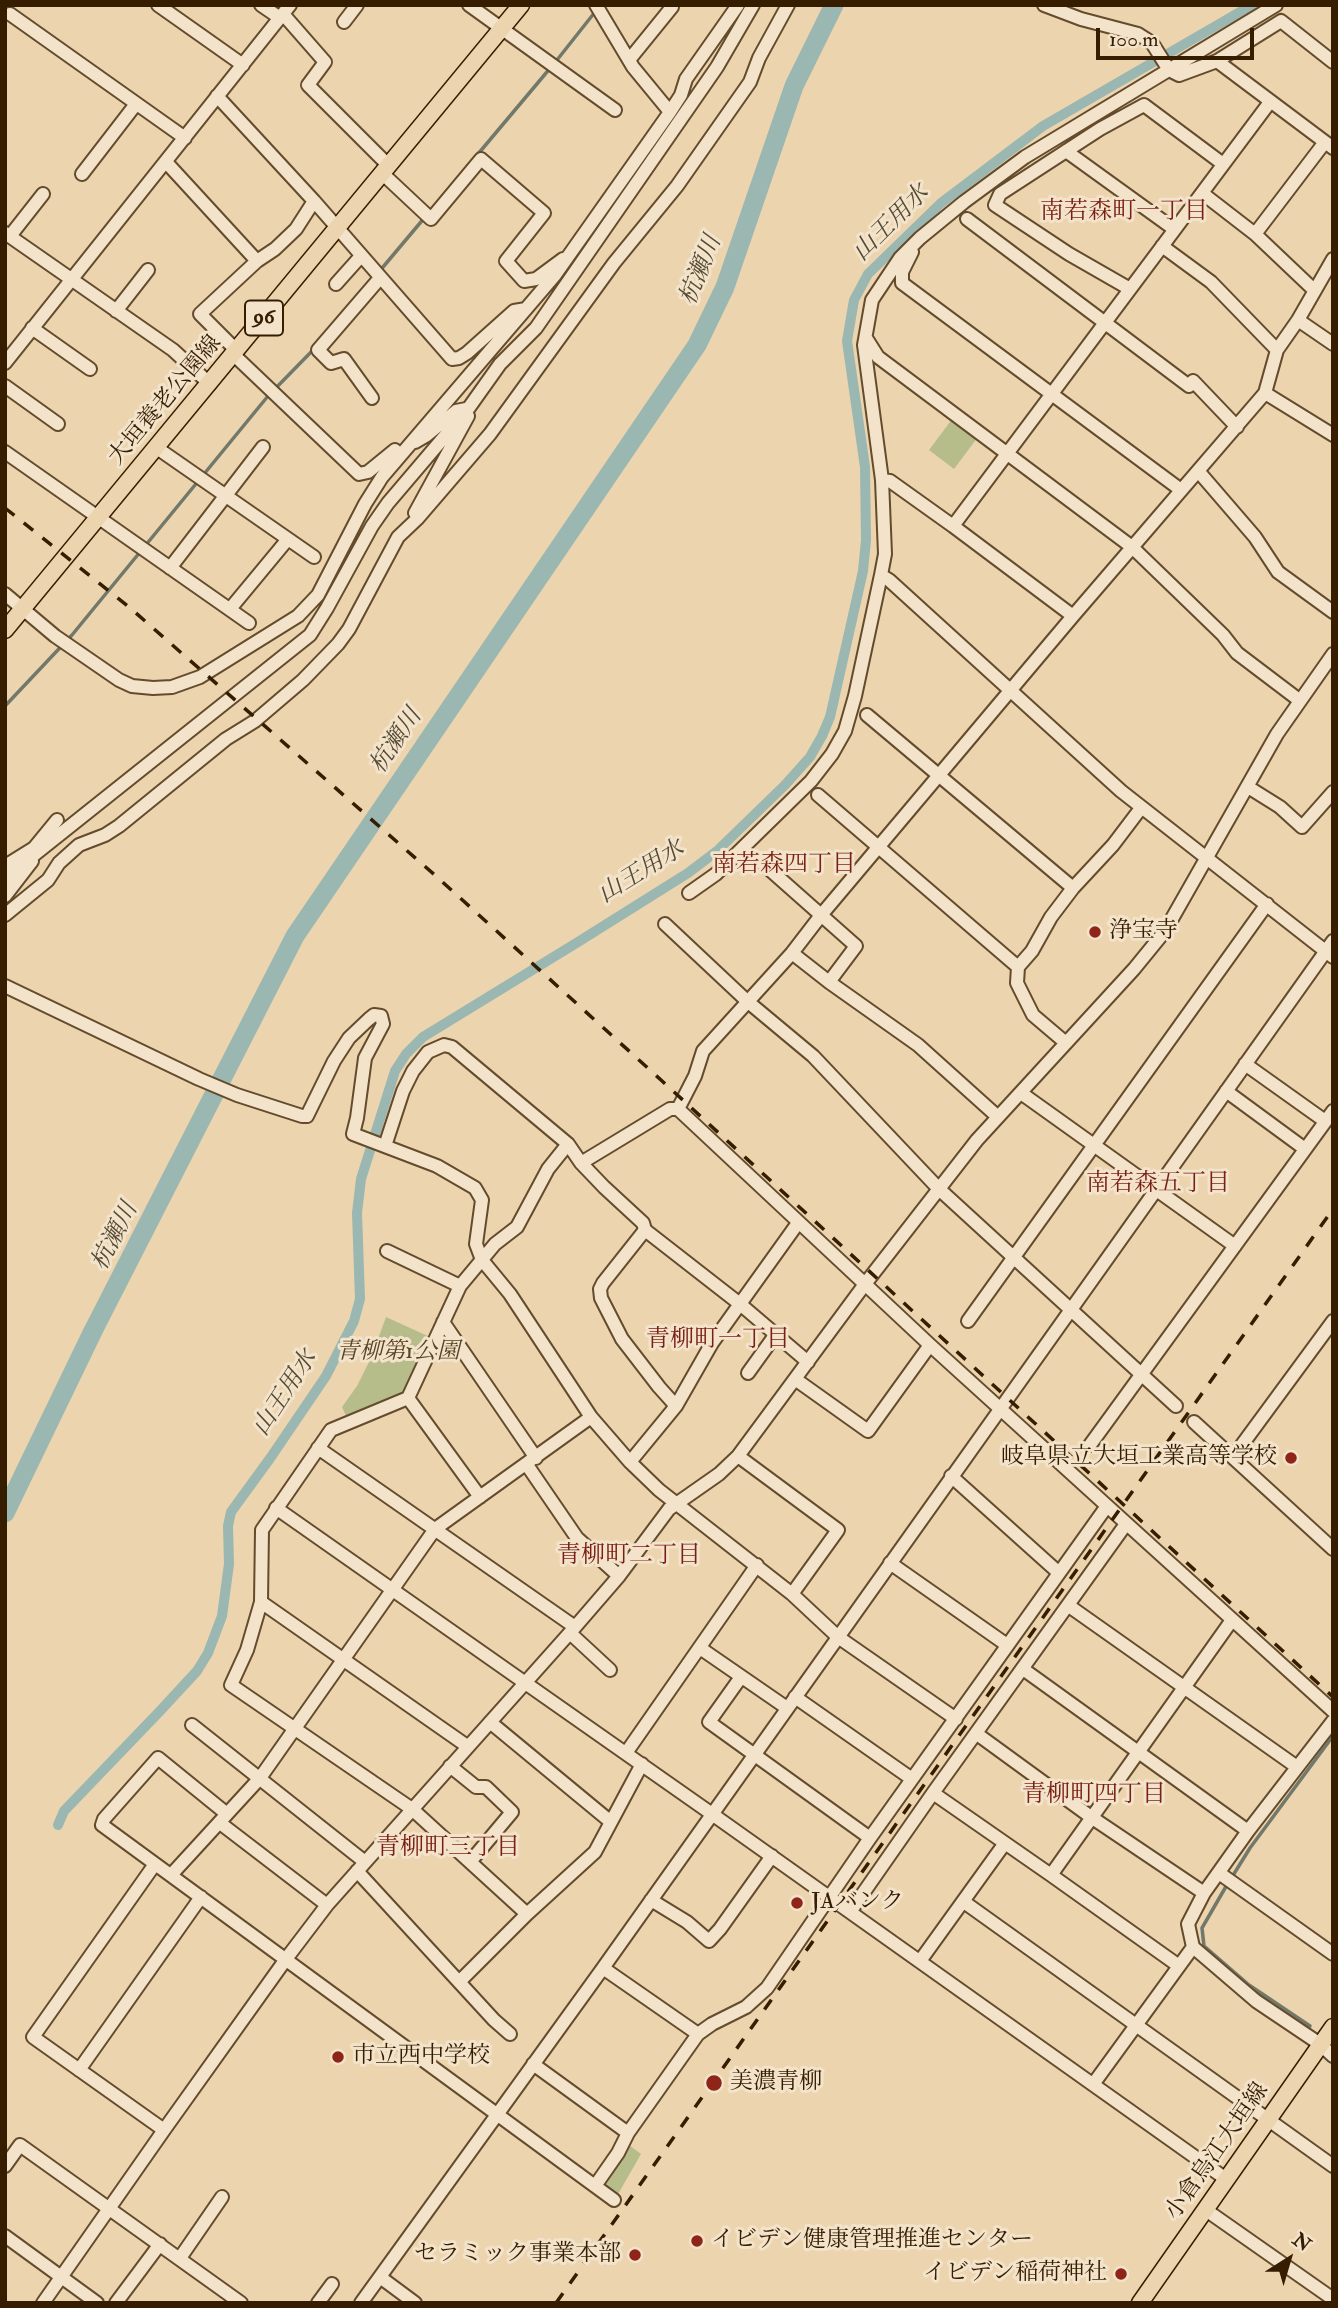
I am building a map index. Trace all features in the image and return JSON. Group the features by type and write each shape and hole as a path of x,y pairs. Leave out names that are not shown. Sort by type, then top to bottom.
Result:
{"main road":[{"name":"大垣養老公園線","path":"5,630 521,5"},
{"name":"小倉烏江大垣線","path":"1140,2303 1268,2119 1326,2050 1333,2027"}],"street":[{"path":"158,5 243,65"},
{"path":"261,5 284,12 325,62 308,85 431,219 481,159 544,213 506,261 524,281 536,279 560,260 567,258"},
{"path":"344,22 357,5"},
{"path":"469,5 615,110"},
{"path":"596,5 629,60 670,112"},
{"path":"5,594 55,636 119,680 153,688 172,687 194,680 284,626 309,606 322,587 374,488 407,445 527,309 567,258 670,112 681,95 686,79 738,5"},
{"path":"5,878 34,851 310,635 388,503 468,409 500,364 536,328 717,67 753,5"},
{"path":"5,915 48,880 59,863 79,845 105,835 120,825 226,739 255,721 325,658 349,629 388,551 490,434 607,273 677,186 750,82 759,58 788,5"},
{"path":"1044,5 1081,19 1138,34 1152,43 1164,62 1179,75 1217,61 1281,21 1333,62"},
{"path":"689,893 716,874 811,781 832,754 845,731 885,554 877,428 866,364 865,334 872,300 900,258 920,238 1025,157 1164,62 1276,5"},
{"path":"629,60 672,7"},
{"path":"5,363 284,12"},
{"path":"11,13 185,138"},
{"path":"1217,61 1329,145 1255,234"},
{"path":"217,96 314,201 452,359 467,353 514,310 527,309"},
{"path":"953,526 1270,102"},
{"path":"82,174 136,104"},
{"path":"1129,289 1069,254 995,205 1000,194 1144,105 1223,164"},
{"path":"1066,151 1174,229"},
{"path":"166,162 257,261"},
{"path":"1202,193 1255,234 1314,290"},
{"path":"43,194 8,235 173,350 210,384"},
{"path":"314,201 296,229 200,314 235,353 359,474 368,472 397,448 427,435 456,411 468,409"},
{"path":"967,219 1189,386 1193,381 1237,427"},
{"path":"920,238 921,243 909,255 902,272 902,283 1181,490"},
{"path":"1162,246 1211,282 1278,349"},
{"path":"336,284 361,256"},
{"path":"678,1109 695,1076 703,1051 792,953 879,846 1265,393 1278,349 1333,259"},
{"path":"116,311 148,270"},
{"path":"372,398 344,359 331,363 318,350 380,278"},
{"path":"1298,320 1333,344"},
{"path":"32,328 90,369"},
{"path":"865,334 878,357 1132,547 1223,635 1237,653 1299,700"},
{"path":"405,530 468,419 469,396 492,358 493,347"},
{"path":"5,386 58,424"},
{"path":"1265,393 1333,435"},
{"path":"170,568 263,447"},
{"path":"157,448 314,557"},
{"path":"5,453 249,622"},
{"path":"1199,472 1255,537 1278,572 1333,612"},
{"path":"882,480 890,481 953,526 1073,617"},
{"path":"230,609 288,539"},
{"path":"361,2303 603,1968 1245,1064 1330,949 1141,808 881,575"},
{"path":"43,2303 327,1905 573,1630 619,1576 670,1509 719,1474 738,1456 865,1284 977,1140 1134,969 1165,931 1277,734 1333,654"},
{"path":"867,715 1073,888"},
{"path":"1248,787 1280,807 1302,827 1333,792"},
{"path":"818,795 1018,967"},
{"path":"1066,1043 1033,1015 1017,984 1018,967 1032,951 1051,917 1073,888 1113,845 1141,808"},
{"path":"5,896 30,866 34,851 57,820"},
{"path":"5,866 34,851"},
{"path":"760,861 856,946 829,982"},
{"path":"968,1321 1267,904"},
{"path":"665,925 747,1001 829,1071 939,1189 1176,1406"},
{"path":"792,953 918,1045 998,1117"},
{"path":"5,986 199,1079 232,1093 307,1116 334,1061 349,1038 369,1018 382,1016 383,1024 365,1058 353,1134 437,1166 475,1188 482,1200 476,1244 482,1260 510,1294 591,1417 631,1462 677,1504 792,1594 838,1637 956,1719"},
{"path":"383,1145 412,1071 428,1052 444,1045 452,1047 568,1144 581,1163 643,1223 645,1230 740,1304 808,1362"},
{"path":"1090,1445 1329,1116 1245,1064"},
{"path":"1226,1091 1305,1149"},
{"path":"1021,1093 1235,1247"},
{"path":"581,1163 670,1109 678,1109 930,1345 1333,1711"},
{"path":"527,1914 412,1809 231,1685 247,1650 261,1602 262,1530 331,1430 408,1398 460,1286 495,1244 517,1227 548,1169 568,1144"},
{"path":"631,1462 676,1406 712,1343 798,1223"},
{"path":"645,1230 603,1283 600,1289 601,1298 622,1339 676,1406"},
{"path":"387,1251 460,1286"},
{"path":"1233,1457 1333,1321"},
{"path":"443,1322 577,1538 619,1576"},
{"path":"748,1373 776,1334"},
{"path":"795,1379 868,1431 930,1345"},
{"path":"408,1398 480,1497"},
{"path":"171,1875 260,1778 435,1529 591,1417"},
{"path":"1194,1422 1333,1549"},
{"path":"318,1448 573,1630 610,1670"},
{"path":"738,1456 838,1530 792,1594"},
{"path":"951,1476 1059,1573"},
{"path":"595,2186 618,2154 628,2133 698,2034 746,2007 767,1987 1107,1506"},
{"path":"276,1508 1226,2179"},
{"path":"850,1912 1126,1524"},
{"path":"890,1563 1007,1645"},
{"path":"626,1753 757,1565"},
{"path":"261,1602 467,1746"},
{"path":"1069,1606 1297,1768"},
{"path":"1051,1875 1232,1620"},
{"path":"700,1648 787,1708"},
{"path":"1023,1669 1248,1831"},
{"path":"741,1677 709,1722 870,1838"},
{"path":"795,1697 912,1779"},
{"path":"1326,2050 1256,2001 1193,1947 1188,1924 1204,1893 1226,1878 1248,1831 1333,1721"},
{"path":"489,1722 611,1822"},
{"path":"192,1725 260,1778 361,1867 459,1982 510,2034"},
{"path":"977,1734 1091,1817 1204,1893"},
{"path":"327,1905 223,1819 158,1758 104,1819 102,1825 614,2200"},
{"path":"459,1982 527,1914 595,1852 642,1764"},
{"path":"450,1766 476,1787 486,1787 512,1812 470,1862"},
{"path":"933,1793 1179,1966"},
{"path":"920,1961 1005,1843"},
{"path":"651,1900 688,1922 709,1941 772,1856"},
{"path":"155,1864 33,2037 164,2130"},
{"path":"1226,1878 1333,1954"},
{"path":"79,2070 201,1897"},
{"path":"964,1902 1333,2166"},
{"path":"1094,2084 1193,1947"},
{"path":"603,1968 698,2034"},
{"path":"533,2064 628,2133"},
{"path":"5,2165 20,2146 180,2258 234,2301"},
{"path":"180,2258 222,2197"},
{"path":"1206,2210 1333,2299"},
{"path":"5,2236 97,2303"},
{"path":"116,2303 160,2244"},
{"path":"380,2277 415,2303"},
{"path":"318,2303 332,2284"}],"green space":[{"path":"953,418 978,437 954,469 929,450"},
{"name":"青柳第1公園","path":"386,1317 432,1338 406,1396 347,1418 342,1407 357,1386 371,1358"},
{"path":"629,2145 641,2154 617,2196 601,2182"}],"waterway":[{"name":"杭瀬川","path":"5,1513 93,1331 295,936 697,345 725,287 794,86 834,5"},
{"name":"山王用水","path":"58,1825 64,1811 197,1671 208,1653 222,1616 229,1564 228,1526 231,1512 326,1376 354,1321 360,1299 357,1213 361,1179 395,1071 406,1054 423,1037 688,873 717,851 785,785 810,757 822,736 830,717 863,571 866,540 865,467 847,341 854,300 868,274 941,203 1043,126 1252,5"},
{"path":"378,273 595,12"},
{"path":"5,706 72,635 268,396 315,348"},
{"path":"1232,1877 1250,1848 1333,1736"},
{"path":"1228,1883 1202,1928 1204,1946 1249,1985 1310,2026"}],"railway":[{"path":"5,508 129,607 437,877 1333,1697"},
{"path":"556,2303 1333,1209"}],"place":[{"name":"浄宝寺","path":"1095,932"},
{"name":"岐阜県立大垣工業高等学校","path":"1291,1458"},
{"name":"JAバンク","path":"797,1903"},
{"name":"市立西中学校","path":"338,2057"},
{"name":"美濃青柳","path":"714,2083"},
{"name":"イビデン健康管理推進センター","path":"697,2241"},
{"name":"セラミック事業本部","path":"635,2255"},
{"name":"イビデン稲荷神社","path":"1121,2274"}],"district":[{"name":"南若森町一丁目","path":"1124,213"},
{"name":"南若森四丁目","path":"784,866"},
{"name":"南若森五丁目","path":"1158,1185"},
{"name":"青柳町一丁目","path":"718,1341"},
{"name":"青柳町二丁目","path":"629,1557"},
{"name":"青柳町四丁目","path":"1094,1796"},
{"name":"青柳町三丁目","path":"448,1849"}]}
